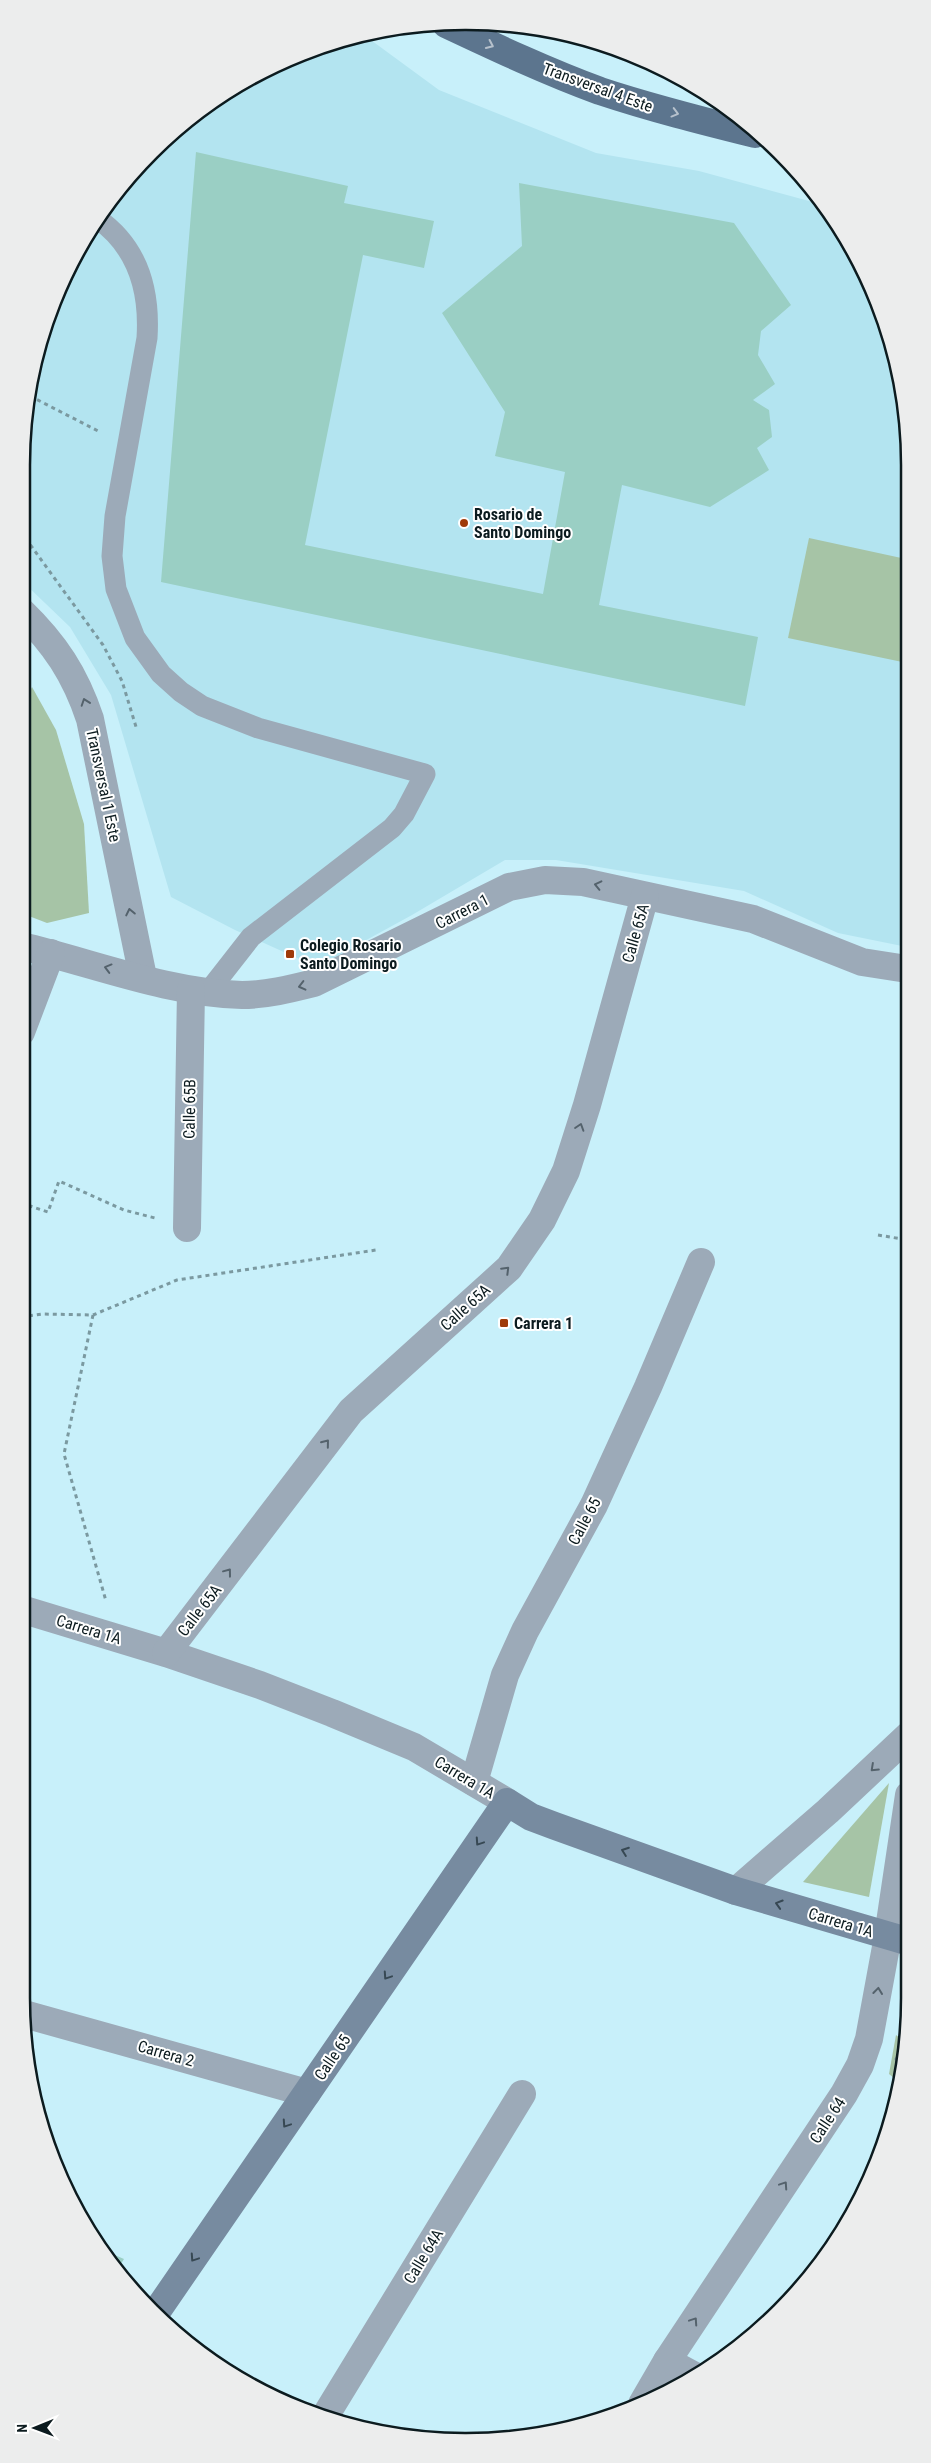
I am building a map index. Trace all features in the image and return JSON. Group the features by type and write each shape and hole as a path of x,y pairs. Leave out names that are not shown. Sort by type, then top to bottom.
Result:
{"main road":[{"name":"Transversal 4 Este","path":"460,30 550,71 600,90 639,103 745,131"}],"street":[{"name":"Transversal 1 Este","path":"30,620 64,660 80,688 90,719 143,977"},
{"name":"Carrera 1","path":"30,948 200,991 244,995 270,992 314,983 508,887 545,880 583,882 753,919 862,962 901,968"},
{"name":"Calle 65A","path":"166,1653 351,1411 509,1268 537,1228 566,1171 587,1105 645,896"},
{"path":"30,1009 52,953"},
{"name":"Calle 65B","path":"187,1228 200,991"},
{"name":"Calle 65","path":"474,1782 505,1675 524,1631 594,1505 648,1387 700,1262"},
{"name":"Carrera 1A","path":"30,1612 116,1637 260,1685 414,1747 531,1817 736,1891 899,1939"},
{"path":"736,1891 828,1811 901,1742"},
{"name":"Calle 65","path":"160,2307 507,1802"},
{"name":"Calle 64","path":"649,2392 667,2361 844,2094 860,2065 899,1939 901,1910"},
{"name":"Carrera 2","path":"31,2016 307,2093"},
{"name":"Calle 64A","path":"328,2411 522,2094"},
{"path":"667,2361 688,2372"}],"lane":[{"path":"103,224 123,242 136,263 145,288 148,311 146,338 115,516 112,556 116,589 135,638 161,674 181,692 202,706 258,728 424,774 404,814 392,828 252,937 200,991"}],"path":[{"path":"35,399 127,446"},
{"path":"30,544 103,645 122,681 137,730"},
{"path":"30,1206 48,1212 59,1181 124,1210 187,1228"},
{"path":"878,1235 901,1239"},
{"path":"30,1316 42,1314 93,1315 177,1280 376,1250"},
{"path":"93,1315 64,1454 116,1637"}],"shaded area":[{"name":"Rosario de Santo Domingo","path":"371,40 439,90 596,153 699,171 812,202 843,248 868,299 886,353 897,409 901,466 901,946 838,933 744,891 556,860 505,860 412,915 317,967 235,930 171,897 111,695 70,627 30,589 31,437 38,381 53,326 63,299 88,248 120,200 138,178 178,138 200,120 248,88 299,63"}],"green space":[{"path":"809,538 901,558 901,662 788,638"},
{"path":"32,687 56,730 84,824 89,913 47,923 30,916 30,691"},
{"path":"889,1783 869,1897 803,1882"},
{"path":"896,2035 899,2037 894,2078 889,2074"}],"building":[{"path":"196,152 348,186 344,203 434,221 424,268 363,255 305,545 543,594 565,472 495,456 505,412 442,313 522,246 519,183 734,223 791,305 761,331 758,355 775,384 753,400 769,410 772,437 757,448 769,470 710,507 622,485 599,605 758,637 745,706 161,582"},
{"path":"114,2255 124,2259 121,2264"}],"place":[{"name":"Rosario de Santo Domingo","path":"464,523"},
{"name":"Colegio Rosario Santo Domingo","path":"290,954"},
{"name":"Carrera 1","path":"504,1323"}]}
